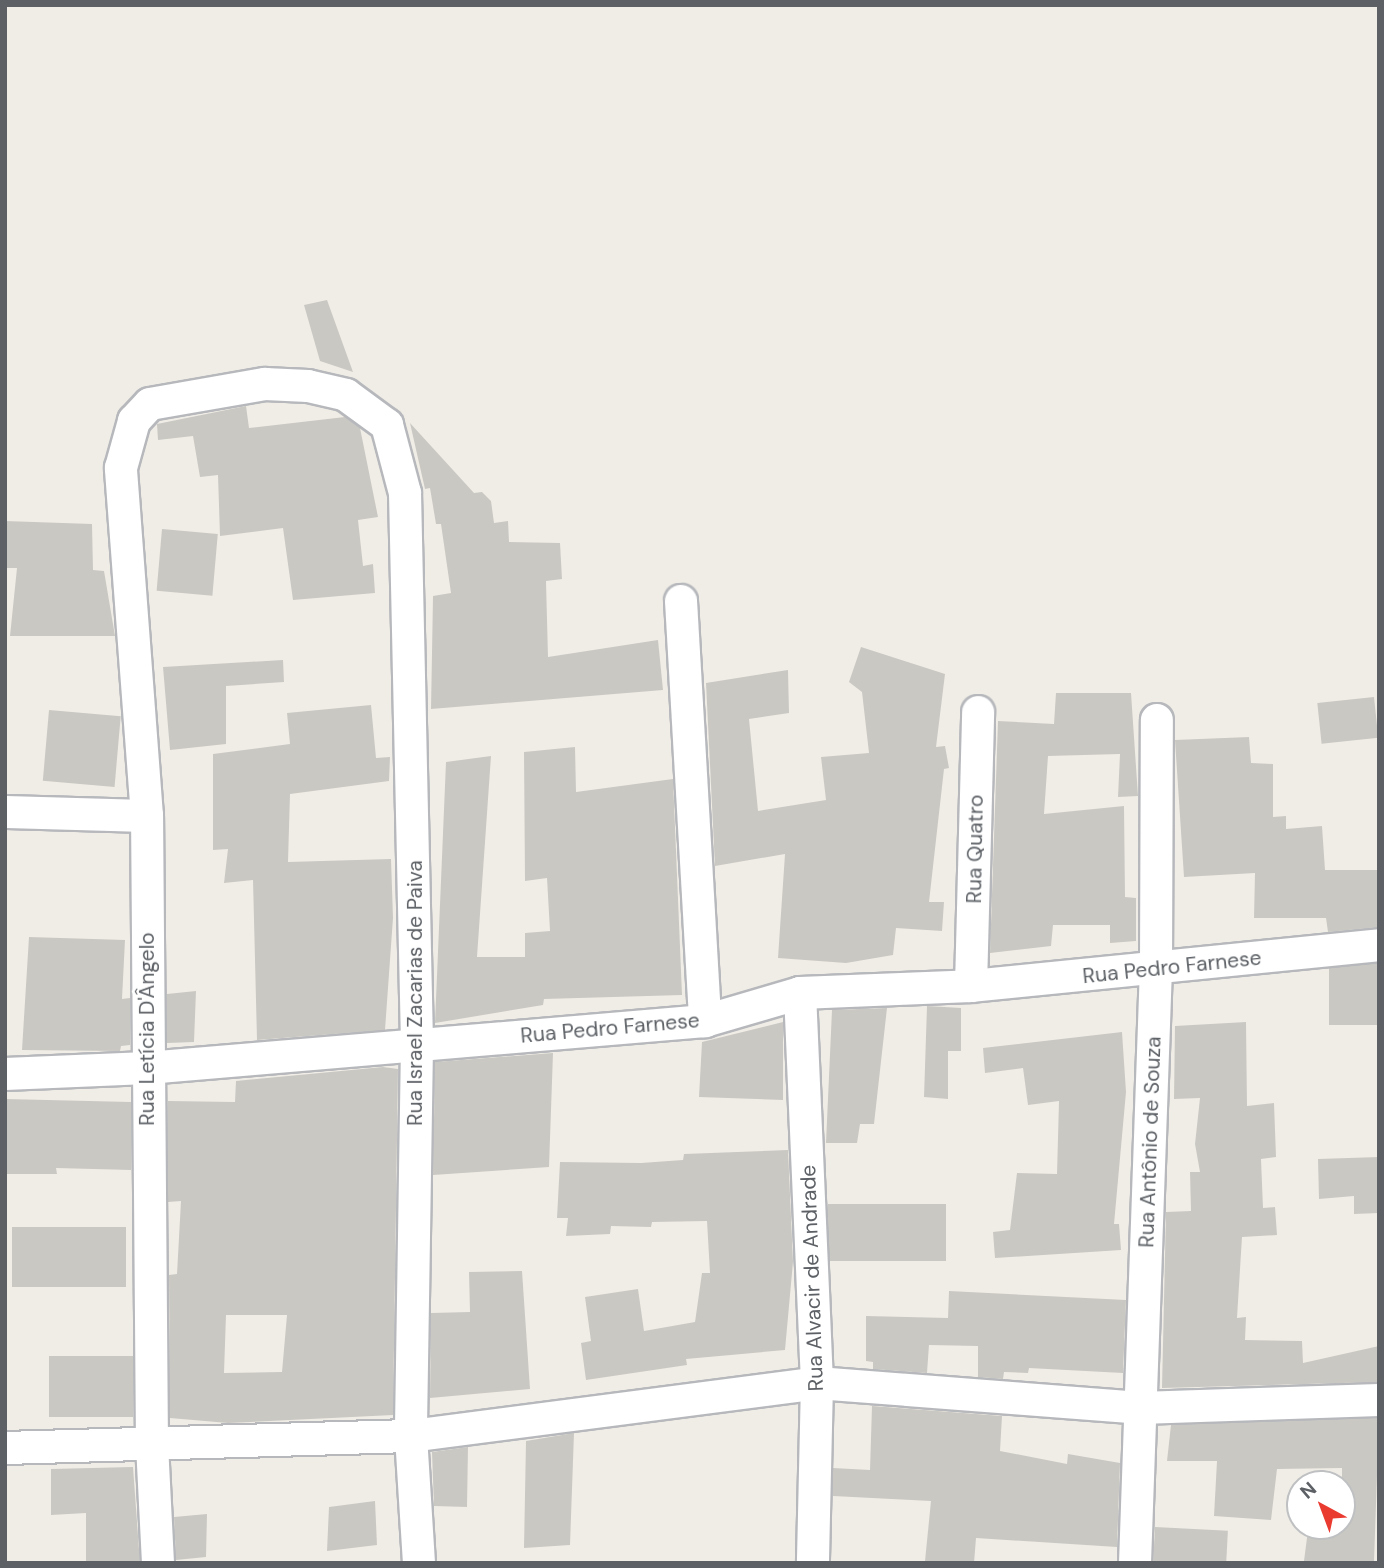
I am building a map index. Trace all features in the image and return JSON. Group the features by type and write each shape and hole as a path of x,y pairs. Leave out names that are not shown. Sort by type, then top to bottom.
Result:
{"street":[{"name":"Rua Letícia D'Ângelo","path":"158,1563 152,1446 147,817 120,496 127,437 150,404 265,384 308,386 346,395 387,425"},
{"name":"Rua Israel Zacarias de Paiva","path":"387,425 407,525 417,1045 411,1436 419,1563"},
{"path":"681,601 705,1021"},
{"name":"Rua Quatro","path":"971,986 978,712"},
{"name":"Rua Antônio de Souza","path":"1135,1563 1156,969 1157,720"},
{"path":"5,812 147,817"},
{"name":"Rua Pedro Farnese","path":"5,1074 147,1068 705,1021 800,993 971,986 1379,945"},
{"name":"Rua Alvacir de Andrade","path":"800,993 817,1382 813,1563"},
{"path":"5,1448 152,1446 411,1436 817,1382 1140,1408 1379,1400"}],"building":[{"path":"327,300 353,372 320,361 304,305"},
{"path":"246,406 249,428 345,417 360,428 378,517 358,520 363,566 373,564 375,593 293,600 283,528 220,536 218,475 200,477 193,436 158,440 157,424"},
{"path":"410,423 474,493 482,492 491,501 494,523 508,521 509,542 560,543 562,579 546,581 548,657 658,640 663,690 431,709 433,596 451,593 441,524 436,524 430,488 425,489"},
{"path":"5,521 92,524 93,570 104,571 115,636 10,636 17,568 5,568"},
{"path":"162,529 218,534 212,596 157,591"},
{"path":"861,647 945,674 936,747 945,746 949,768 944,769 929,902 944,902 942,931 896,928 893,955 846,963 778,958 785,854 715,866 706,683 788,670 789,713 749,719 758,811 826,800 821,757 869,753 862,692 849,682"},
{"path":"283,660 284,682 226,686 226,744 170,750 163,667"},
{"path":"1056,693 1131,693 1138,796 1118,797 1120,754 1048,756 1044,814 1124,806 1125,897 1136,898 1136,941 1110,943 1110,925 1053,925 1051,946 990,953 998,721 1054,724"},
{"path":"1374,697 1378,738 1322,744 1317,703"},
{"path":"371,705 376,758 390,757 389,781 290,794 288,862 391,859 393,918 385,1030 257,1040 253,880 224,883 228,849 213,850 213,754 290,744 287,713"},
{"path":"49,710 121,716 115,787 43,781"},
{"path":"1249,737 1251,763 1273,764 1273,817 1286,816 1286,829 1322,826 1325,870 1379,870 1379,927 1328,932 1326,918 1254,918 1255,873 1184,877 1175,740"},
{"path":"575,747 576,792 673,779 682,995 544,999 543,1005 435,1023 446,762 491,756 477,957 525,957 525,933 550,931 547,878 525,881 524,752"},
{"path":"29,937 125,940 122,999 130,998 130,1045 121,1046 120,1051 22,1050"},
{"path":"1329,963 1379,963 1379,1025 1329,1025"},
{"path":"196,991 194,1042 167,1043 167,994"},
{"path":"927,1006 961,1008 961,1051 948,1051 948,1099 924,1097"},
{"path":"887,1008 874,1124 860,1124 857,1143 826,1143 832,1010"},
{"path":"783,1022 783,1100 699,1097 702,1042"},
{"path":"1246,1022 1247,1106 1274,1103 1276,1157 1261,1159 1263,1208 1275,1207 1277,1235 1242,1237 1237,1318 1246,1317 1245,1340 1302,1341 1303,1363 1379,1346 1379,1382 1162,1388 1166,1212 1191,1211 1190,1172 1200,1172 1195,1144 1200,1098 1174,1099 1175,1026"},
{"path":"1122,1032 1126,1092 1114,1224 1119,1224 1121,1250 995,1258 993,1232 1010,1230 1017,1173 1057,1174 1059,1101 1028,1105 1023,1068 985,1073 983,1048"},
{"path":"553,1053 549,1167 433,1175 435,1062"},
{"path":"383,1067 398,1069 393,1415 228,1423 170,1418 169,1275 177,1274 181,1201 168,1202 168,1101 235,1102 236,1081","holes":["226,1315 287,1315 282,1372 224,1373"]},
{"path":"5,1099 131,1102 131,1170 56,1168 57,1174 5,1174"},
{"path":"788,1150 793,1262 785,1350 686,1359 687,1365 586,1380 581,1343 591,1341 585,1297 638,1289 644,1331 695,1322 702,1273 710,1273 707,1221 652,1222 651,1227 611,1226 610,1234 566,1236 568,1218 557,1218 560,1162 641,1163 683,1160 684,1154"},
{"path":"1379,1157 1379,1213 1354,1214 1354,1196 1319,1199 1318,1159"},
{"path":"828,1204 946,1204 946,1261 828,1261"},
{"path":"12,1227 126,1227 126,1287 12,1287"},
{"path":"522,1271 530,1389 430,1398 431,1313 470,1312 469,1272"},
{"path":"949,1291 1126,1300 1123,1373 1029,1368 1028,1373 1004,1372 1003,1379 978,1377 978,1346 929,1345 927,1373 873,1369 873,1362 866,1361 866,1316 948,1318"},
{"path":"49,1356 133,1356 133,1417 49,1417"},
{"path":"872,1406 1002,1416 1000,1451 1067,1464 1068,1454 1120,1463 1117,1547 976,1538 974,1563 925,1561 931,1501 833,1496 833,1468 870,1470"},
{"path":"1379,1418 1374,1562 1304,1561 1307,1540 1356,1540 1356,1470 1277,1469 1271,1520 1214,1516 1217,1461 1167,1461 1171,1425"},
{"path":"574,1433 570,1545 524,1548 526,1441"},
{"path":"468,1447 467,1507 434,1506 432,1452"},
{"path":"133,1467 140,1563 86,1563 86,1513 51,1515 51,1469"},
{"path":"375,1501 377,1545 327,1551 329,1507"},
{"path":"207,1514 206,1557 176,1560 174,1517"},
{"path":"1155,1527 1228,1531 1226,1563 1153,1563"}]}
